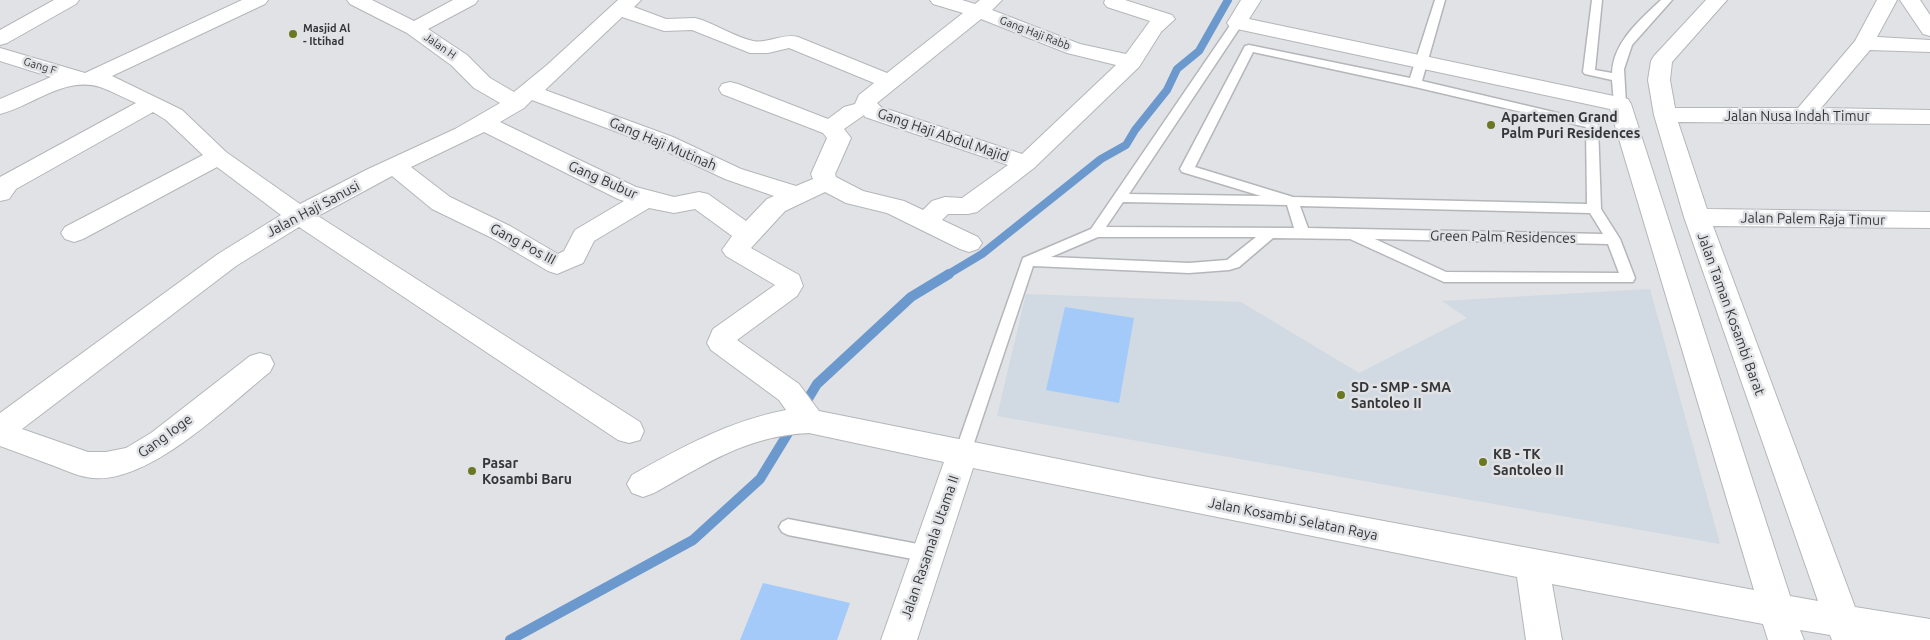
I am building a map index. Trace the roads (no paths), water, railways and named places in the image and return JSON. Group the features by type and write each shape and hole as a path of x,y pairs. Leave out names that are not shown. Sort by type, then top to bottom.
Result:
{"street":[{"path":"0,40 69,0"},
{"path":"0,107 56,82 84,79 258,0"},
{"name":"Jalan H","path":"357,0 414,29 459,60 482,83 523,97"},
{"path":"414,29 468,0"},
{"name":"Gang Haji Rabb","path":"940,0 985,6 1074,48 1132,62"},
{"path":"928,223 939,207 951,204 968,206 1026,163 1132,62 1154,28 1165,20 1114,3 1116,0"},
{"path":"1251,0 1237,24 1423,53 1618,91 1783,620"},
{"name":"Jalan Taman Kosambi Barat","path":"1717,0 1662,61 1659,80 1665,115 1697,217 1844,631"},
{"path":"1804,115 1864,43 1887,0"},
{"path":"1910,0 1930,30"},
{"path":"625,5 664,25 695,24 750,48 791,42 890,82"},
{"name":"Jalan Haji Sanusi","path":"0,428 227,260 299,215 394,166 484,123 523,97 551,75 625,5"},
{"name":"Gang Haji Abdul Majid","path":"985,6 867,100 868,107 873,112 1026,163"},
{"path":"1864,43 1930,46"},
{"name":"Gang F","path":"0,54 84,79 109,82 174,115 218,157 299,215 629,431"},
{"path":"730,89 831,128 839,138 823,174 826,182 856,197 895,207 969,243"},
{"name":"Gang Haji Mutinah","path":"523,97 665,142 733,174 796,195"},
{"path":"0,193 7,183 153,103"},
{"path":"831,128 852,112 868,107"},
{"name":"Jalan Nusa Indah Timur","path":"1665,115 1930,117"},
{"name":"Gang Bubur","path":"484,123 645,199 674,205 699,200 748,235"},
{"path":"74,233 218,157"},
{"name":"Gang Pos III","path":"394,166 441,203 501,232 556,264 574,257 584,236 645,199"},
{"path":"809,421 789,392 721,343 723,336 790,286 790,282 735,250 776,205 826,182"},
{"name":"Jalan Palem Raja Timur","path":"1697,217 1930,220"},
{"name":"Gang Ioge","path":"0,433 87,465 106,465 133,459 162,442 260,364"},
{"name":"Jalan Kosambi Selatan Raya","path":"643,484 719,442 754,428 788,421 809,421 962,455 1531,565 1783,620 1844,631 1930,636"},
{"name":"Jalan Rasamala Utama II","path":"906,639 928,554 962,455"},
{"path":"1531,565 1538,595 1544,640"}],"lane":[{"path":"1415,82 1440,0"},
{"path":"1598,0 1589,72 1618,91 1620,57 1630,37 1667,0"},
{"path":"962,455 1028,261 1096,232 1237,24"},
{"path":"1292,201 1187,169 1249,48 1415,82 1592,125 1594,209 1613,239 1628,278 1444,277 1352,234"},
{"path":"1119,198 1594,209"},
{"path":"1292,201 1303,233"},
{"name":"Green Palm Residences","path":"1096,232 1303,233 1613,239"},
{"path":"1028,261 1189,268 1229,265 1270,233"},
{"path":"788,527 928,554"}],"waterway":[{"path":"947,275 982,254 1101,159 1126,145 1135,130 1167,90 1177,69 1199,51 1228,0"},
{"path":"803,407 817,384 911,297 949,274"},
{"path":"510,640 693,540 760,479 793,425"}],"place":[{"name":"Masjid Al - Ittihad","path":"293,34"},
{"name":"Apartemen Grand Palm Puri Residences","path":"1491,125"},
{"name":"SD - SMP - SMA Santoleo II","path":"1341,395"},
{"name":"KB - TK Santoleo II","path":"1483,462"},
{"name":"Pasar Kosambi Baru","path":"472,471"}]}
